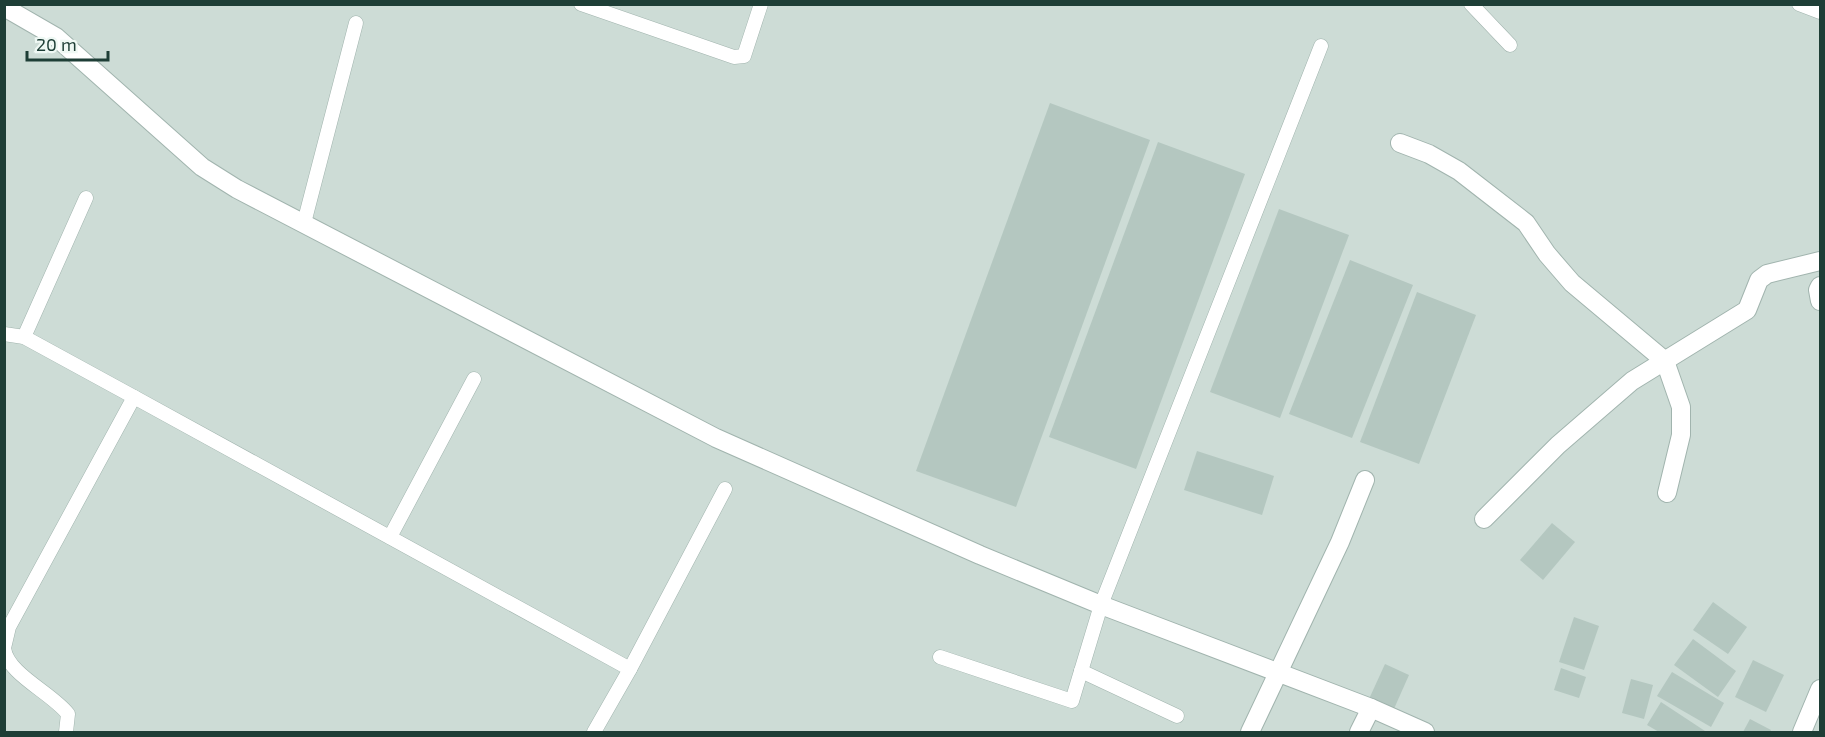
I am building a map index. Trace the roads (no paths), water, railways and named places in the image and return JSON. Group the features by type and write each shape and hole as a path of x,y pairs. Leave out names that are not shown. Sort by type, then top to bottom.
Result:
{"street":[{"path":"4,7 56,37 202,168 237,189 716,438 981,555 1101,605 1278,671 1425,732"},
{"path":"1400,142 1429,154 1459,171 1526,223 1547,254 1572,283 1665,361 1681,406 1681,435 1667,493"},
{"path":"1484,519 1558,445 1632,381 1747,310 1753,289 1767,274 1821,261"},
{"path":"1821,286 1818,290 1821,301"},
{"path":"1250,732 1340,542 1365,480"},
{"path":"1802,732 1821,689"},
{"path":"1359,732 1371,708"}],"lane":[{"path":"583,5 734,57 744,56 761,4"},
{"path":"1471,4 1510,45"},
{"path":"1799,4 1821,12"},
{"path":"304,223 356,23"},
{"path":"940,657 1072,701 1101,605 1321,46"},
{"path":"24,337 86,198"},
{"path":"4,334 24,337 630,669"},
{"path":"390,537 474,379"},
{"path":"66,732 68,714 61,704 9,663 4,648 9,627 134,397"},
{"path":"594,732 725,489"},
{"path":"1082,671 1177,716"}]}
